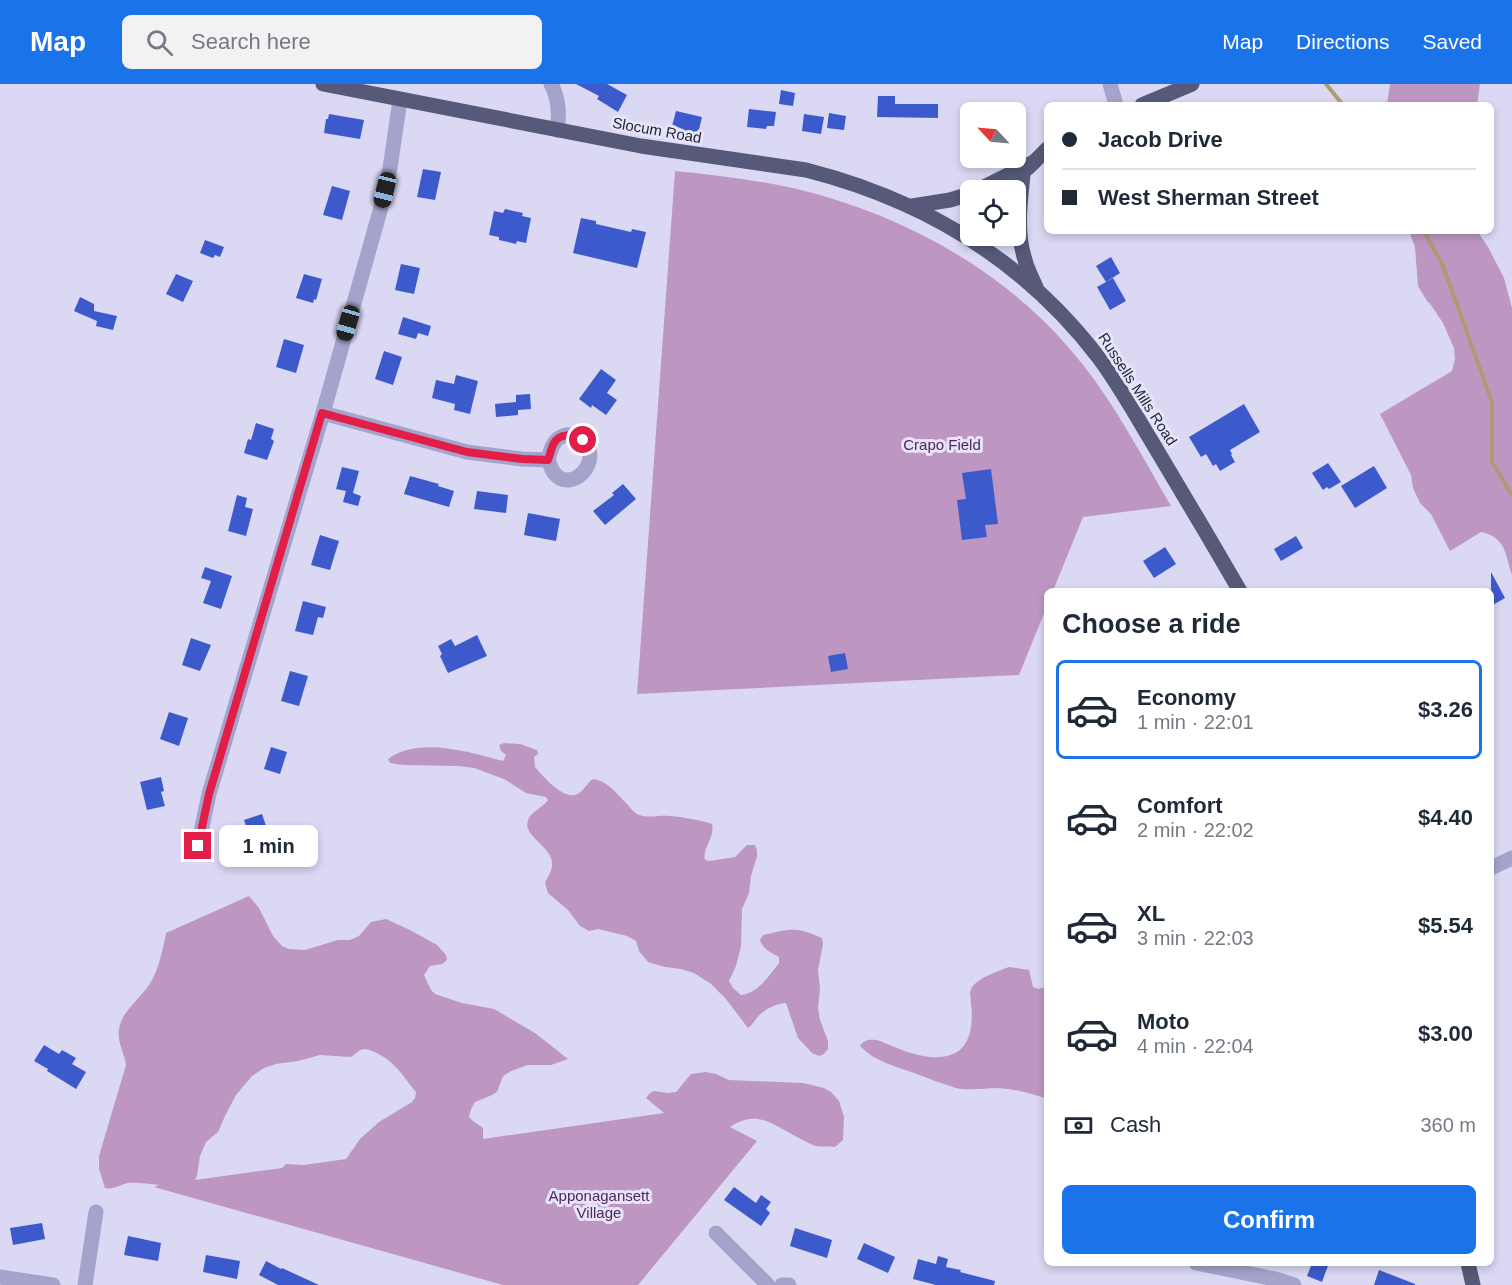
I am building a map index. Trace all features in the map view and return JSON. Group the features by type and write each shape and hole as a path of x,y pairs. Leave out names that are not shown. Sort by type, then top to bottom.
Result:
{"main road":[{"name":"Slocum Road","path":"323,84 378,89 400,100 682,153 806,170 856,184 912,206 960,230"},
{"path":"1150,102 1192,84"},
{"path":"1019,180 1044,152"},
{"path":"998,180 1034,162"},
{"path":"1023,175 1019,236 1025,263 1037,290"},
{"path":"912,206 960,197"},
{"name":"Russells Mills Road","path":"985,246 1037,290 1078,332 1099,359 1173,477 1238,588"},
{"path":"1469,1266 1473,1285"}],"street":[{"path":"551,84 559,106 557,130"},
{"path":"1110,84 1115,102"},
{"path":"198,846 209,794 322,413 385,190 400,100"},
{"path":"322,413 467,452 548,460"},
{"path":"1494,867 1512,858"},
{"path":"85,1285 96,1212"},
{"path":"716,1233 768,1285"},
{"path":"1211,1266 1294,1285"},
{"path":"0,1277 53,1285"},
{"path":"782,1285 789,1285"}],"green space":[{"path":"1390,84 1480,84 1477,102 1387,102"},
{"name":"Crapo Field","path":"675,171 767,183 840,201 923,235 962,257 1033,311 1065,343 1104,393 1171,506 1083,517 1054,588 1044,588 1044,613 1019,675 637,694"},
{"path":"1410,234 1479,234 1504,278 1512,308 1512,575 1503,547 1489,534 1481,532 1450,551 1431,514 1420,503 1413,488 1411,475 1380,414 1452,371 1455,359 1454,348 1443,323 1418,286 1415,247"},
{"path":"520,744 537,750 538,754 534,757 535,767 561,792 573,795 579,793 593,779 598,780 608,785 637,814 649,817 675,816 712,824 712,834 705,851 705,860 735,857 747,845 755,845 757,856 749,893 742,909 741,946 729,981 741,995 747,994 763,983 779,963 779,957 761,943 763,935 799,930 822,938 818,970 820,989 818,1008 828,1041 828,1049 824,1054 819,1056 812,1053 798,1038 786,1003 767,1009 748,1028 726,999 711,984 694,973 648,962 639,951 636,941 627,936 598,929 589,931 580,926 568,910 548,893 545,883 551,870 551,859 527,826 534,812 548,800 546,797 526,793 504,779 474,768 403,765 390,763 388,759 400,752 429,747 460,750 503,761 506,755 501,751 499,745"},
{"name":"Apponagansett Village","path":"249,896 259,908 273,936 282,946 289,949 305,950 338,940 350,940 359,936 371,922 386,919 437,945 446,955 447,960 442,964 430,966 424,975 435,994 462,1003 494,1009 535,1033 568,1059 551,1065 528,1065 511,1071 503,1076 497,1092 475,1102 469,1117 483,1128 483,1139 664,1113 646,1098 650,1093 654,1091 676,1092 691,1074 706,1072 729,1080 803,1083 824,1088 839,1101 844,1117 843,1140 835,1147 816,1146 776,1125 759,1119 741,1121 730,1127 757,1141 638,1285 503,1285 154,1187 159,1185 132,1183 105,1188 99,1169 99,1156 126,1065 119,1039 119,1029 124,1015 153,978 166,933","holes":["360,1050 375,1052 400,1071 416,1092 415,1098 379,1122 360,1139 346,1159 304,1165 286,1164 282,1168 195,1180 200,1156 206,1142 218,1132 236,1095 252,1076 276,1064 320,1055 351,1057"]},
{"path":"1009,967 1029,970 1033,987 1044,988 1044,1098 998,1088 956,1088 887,1063 866,1052 860,1046 865,1041 873,1040 926,1056 941,1057 955,1053 965,1044 970,1032 971,988 985,977"}],"building":[{"path":"576,84 607,84 627,95 618,112 597,99 599,96"},
{"path":"781,90 795,93 793,106 779,104"},
{"path":"878,96 895,96 895,104 938,104 938,118 877,117"},
{"path":"749,109 776,112 774,126 767,126 766,129 747,127"},
{"path":"676,111 702,117 697,138 680,133 681,128 672,126"},
{"path":"829,113 846,116 844,130 827,128"},
{"path":"329,114 364,120 360,139 324,133"},
{"path":"804,114 824,117 821,134 802,131"},
{"path":"423,169 441,172 435,200 417,197"},
{"path":"332,186 350,191 342,220 323,215"},
{"path":"505,209 523,213 522,216 531,218 526,243 517,241 516,244 489,235 494,211 503,213"},
{"path":"581,218 631,232 632,229 646,232 637,268 573,253"},
{"path":"205,240 224,247 220,257 215,255 213,258 200,253"},
{"path":"1111,257 1120,273 1106,282 1096,266"},
{"path":"401,264 420,268 414,294 395,290"},
{"path":"176,274 193,281 183,302 166,294"},
{"path":"304,274 322,279 313,303 296,298"},
{"path":"1113,278 1126,301 1110,310 1097,287"},
{"path":"80,297 94,304 94,311 117,316 113,330 96,326 97,321 74,311"},
{"path":"403,317 431,326 428,336 418,333 416,339 398,334"},
{"path":"284,339 304,345 296,373 276,367"},
{"path":"384,351 402,357 393,385 375,379"},
{"path":"601,369 616,380 607,393 617,400 606,415 579,399"},
{"path":"456,375 478,381 470,414 454,410 455,404 432,398 436,380 454,384"},
{"path":"530,394 531,409 518,410 518,415 496,417 495,404 516,402 516,395"},
{"path":"1244,404 1260,432 1230,450 1235,462 1220,471 1216,464 1213,466 1206,454 1201,457 1189,437"},
{"path":"256,423 274,429 271,439 274,441 267,460 244,453"},
{"path":"1328,463 1341,482 1323,490 1312,473"},
{"path":"1374,466 1387,488 1355,508 1341,486"},
{"path":"342,467 359,471 353,493 361,496 358,506 343,502 346,491 336,489"},
{"path":"991,469 998,524 985,525 987,537 962,540 957,500 966,499 962,473"},
{"path":"410,476 454,491 449,507 404,494"},
{"path":"623,484 636,499 605,525 593,511 614,495 612,493"},
{"path":"477,491 508,495 506,513 474,509"},
{"path":"237,495 247,498 245,507 253,509 246,536 228,531"},
{"path":"528,513 560,519 556,541 524,535"},
{"path":"320,535 339,541 330,570 311,565"},
{"path":"1296,536 1303,548 1281,561 1274,549"},
{"path":"1165,547 1176,564 1154,578 1143,561"},
{"path":"205,567 232,576 221,609 203,603 211,581 201,578"},
{"path":"1491,572 1505,598 1494,604 1494,588 1491,588"},
{"path":"303,601 326,607 323,618 318,617 313,635 295,631"},
{"path":"477,635 487,656 448,673 438,646 451,639 455,646"},
{"path":"191,638 211,645 200,671 182,665"},
{"path":"845,653 848,669 831,672 828,656"},
{"path":"290,671 308,676 299,706 281,701"},
{"path":"169,712 188,718 179,746 160,739"},
{"path":"271,747 287,752 280,774 264,769"},
{"path":"161,777 164,791 161,792 165,806 147,810 140,782"},
{"path":"262,814 275,852 261,857 259,851 255,852 244,820"},
{"path":"44,1045 59,1054 62,1050 76,1058 72,1064 86,1072 76,1089 34,1061"},
{"path":"734,1187 756,1203 761,1195 771,1202 766,1209 770,1213 761,1226 724,1200"},
{"path":"42,1223 45,1239 13,1245 10,1228"},
{"path":"795,1228 832,1240 827,1258 790,1246"},
{"path":"128,1236 161,1243 158,1261 124,1255"},
{"path":"864,1243 895,1257 888,1273 857,1259"},
{"path":"206,1255 240,1261 237,1279 203,1272"},
{"path":"938,1256 948,1259 946,1267 995,1281 994,1285 936,1285 913,1279 918,1259 936,1264"},
{"path":"266,1261 319,1285 278,1285 259,1275"},
{"path":"1311,1266 1328,1266 1322,1282 1307,1276"},
{"path":"1379,1270 1415,1284 1415,1285 1374,1285"}],"waterway":[{"path":"1326,84 1341,102"},
{"path":"1426,234 1443,266 1492,402 1492,462 1512,495"}],"route":[{"path":"198,846 209,794 322,413 467,452 522,459 548,460 553,443 558,438 567,435 576,435 583,440"}]}
